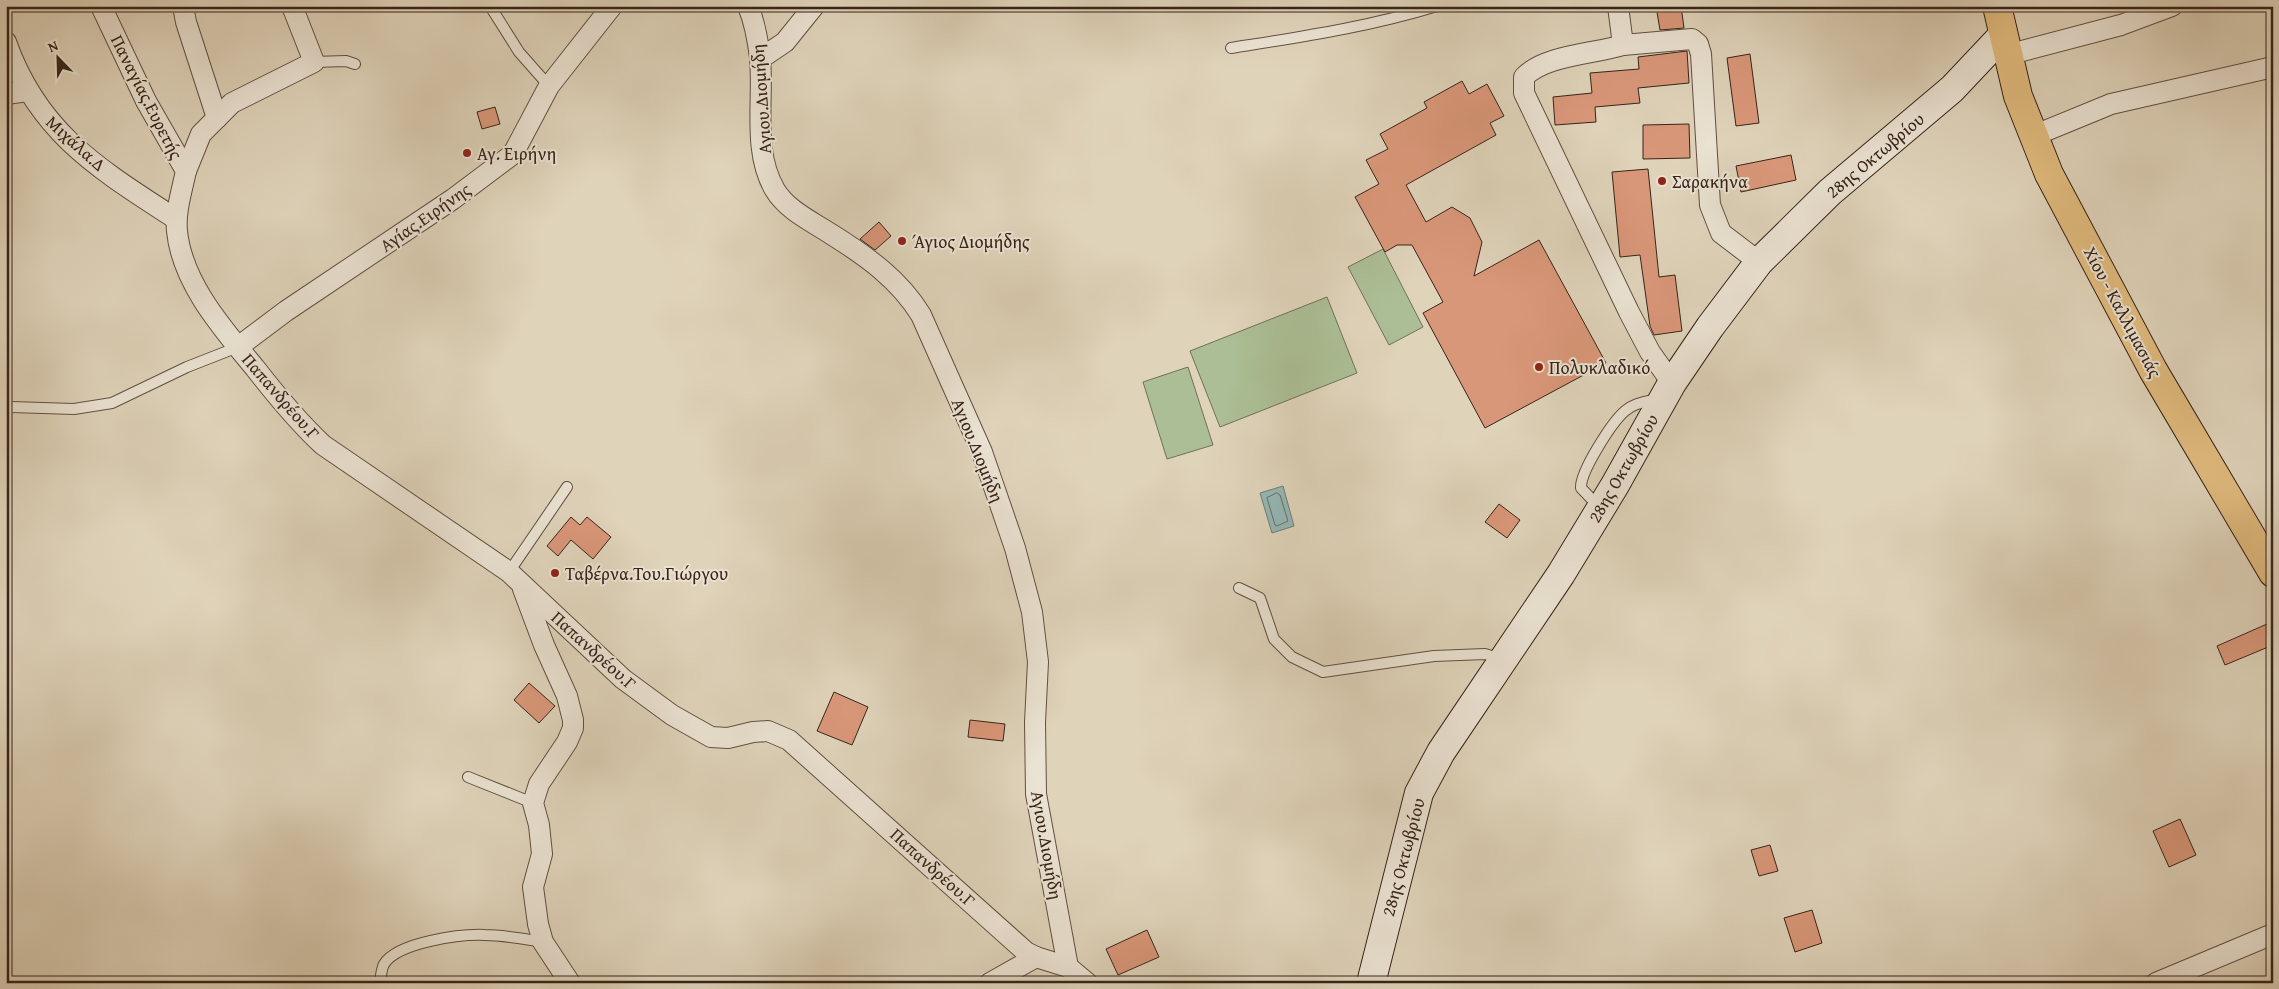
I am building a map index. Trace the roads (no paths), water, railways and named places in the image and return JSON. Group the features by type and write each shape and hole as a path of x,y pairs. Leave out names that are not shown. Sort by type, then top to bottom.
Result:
{"main road":[{"name":"Χίου - Καλλιμασιάς","path":"1997,6 2018,96 2053,183 2153,370 2272,570"},
{"name":"28ης Οκτωβρίου","path":"1371,983 1419,793 1441,752 1601,508 1668,390 1710,327 1760,262 1830,192 2005,46"}],"street":[{"name":"Παναγίας.Ευρετής","path":"101,6 146,101 186,171 176,219"},
{"path":"183,6 186,22 217,118"},
{"path":"186,171 201,134 232,103 314,62 292,6"},
{"name":"Αγίας.Ειρήνης","path":"238,347 286,311 453,199 512,154 549,86 612,6"},
{"name":"Αγιου.Διομήδη","path":"748,6 757,34 760,59 762,153 771,183 790,208 879,266 910,298 921,315 982,452 1015,548 1032,612 1038,662 1035,722 1036,794 1068,967"},
{"path":"760,59 785,42 814,6"},
{"path":"1618,6 1623,45"},
{"path":"2005,46 2121,25 2172,6"},
{"path":"1668,390 1524,93 1524,77 1532,69 1556,60 1623,45 1692,40 1698,44 1701,54 1710,205 1722,233 1760,262"},
{"name":"Μιχάλα.Δ","path":"6,42 28,91 37,106 69,142 130,189 176,219"},
{"path":"2033,136 2111,104 2273,67"},
{"path":"6,94 28,91"},
{"name":"Παπανδρέου.Γ","path":"176,219 180,247 191,276 210,308 238,347 299,423 323,445 515,579 623,679 699,732 716,738 768,731 790,740 1026,952 1068,967 1087,983"},
{"path":"515,579 567,696 573,720 573,728 567,742 539,784 532,803 539,825 542,854 533,887 533,896 543,942 570,983"},
{"path":"2156,983 2273,934"},
{"path":"990,983 1036,957"}],"lane":[{"path":"490,6 519,52 549,86"},
{"path":"1230,48 1321,34 1399,18 1437,6"},
{"path":"314,62 346,62 355,64"},
{"path":"11,407 74,410 112,403 187,367 238,347"},
{"path":"515,579 567,487"},
{"path":"1239,588 1260,598 1274,638 1292,657 1323,672 1434,656 1485,654 1503,660"},
{"path":"468,776 532,803"},
{"path":"380,983 382,967 386,962 400,952 417,945 472,935 543,942"}],"water":[{"path":"1283,486 1294,526 1272,533 1260,493"}],"place":[{"name":"Αγ. Ειρήνη","path":"467,153"},
{"name":"Σαρακήνα","path":"1662,181"},
{"name":"Άγιος Διομήδης","path":"902,241"},
{"name":"Πολυκλαδικό","path":"1539,367"},
{"name":"Ταβέρνα.Του.Γιώργου","path":"555,573"}]}
